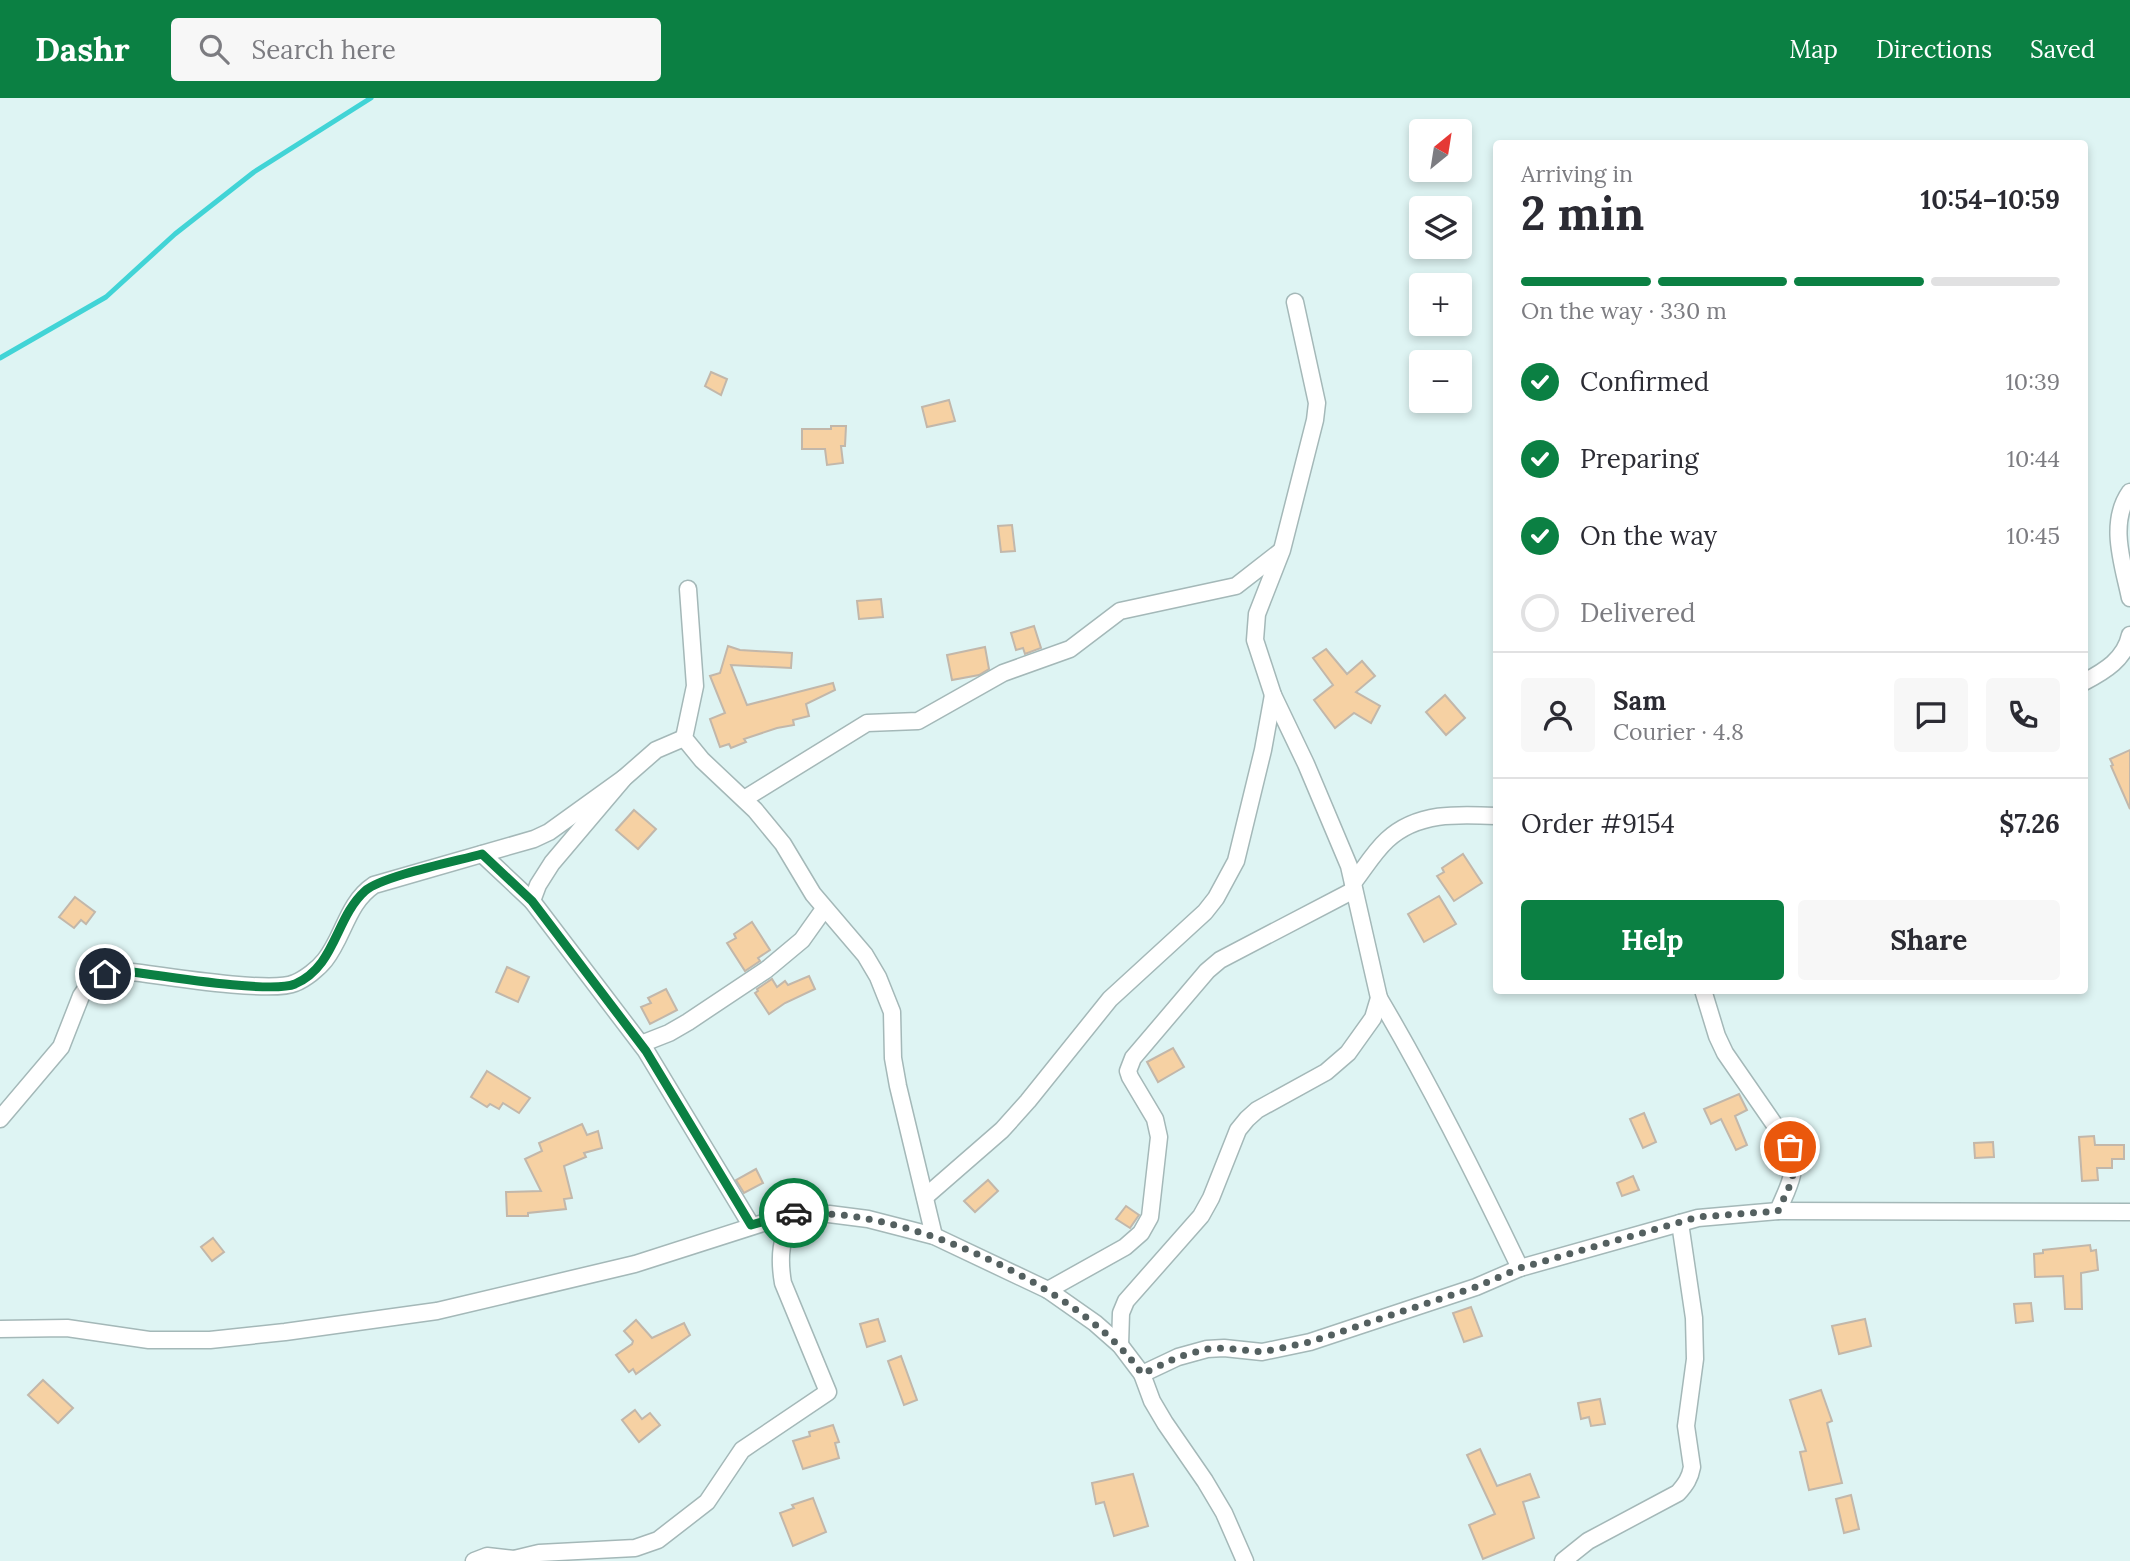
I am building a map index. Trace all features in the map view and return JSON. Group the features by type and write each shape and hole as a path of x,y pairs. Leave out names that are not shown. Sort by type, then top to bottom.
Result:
{"street":[{"path":"1295,302 1317,403 1315,421 1282,550 1256,614 1255,640 1273,695 1306,764 1349,866 1379,998 1436,1098 1520,1268"},
{"path":"2130,492 2122,509 2117,532 2130,598"},
{"path":"744,799 867,723 918,721 1003,673 1070,649 1120,611 1236,586 1282,550"},
{"path":"684,738 695,686 688,590"},
{"path":"2088,680 2118,660 2130,635"},
{"path":"925,1197 1002,1130 1110,999 1205,912 1216,898 1236,861 1263,750 1273,695"},
{"path":"684,738 702,760 744,799 783,844 824,909 865,955 887,996 892,1012 893,1058 898,1086 934,1237"},
{"path":"0,1119 61,1047 81,996 92,980 105,974 125,971 269,988 294,984 325,960 354,904 364,892 389,880 549,832 624,778 656,750 684,738"},
{"path":"532,901 538,885 552,863 624,778"},
{"path":"1048,1290 1125,1247 1141,1233 1150,1217 1159,1137 1155,1119 1128,1071 1133,1058 1207,971 1220,960 1354,887 1386,841 1403,828 1446,815 1493,816"},
{"path":"482,854 532,901 641,1044 751,1225"},
{"path":"641,1044 659,1038 688,1022 766,970 802,940 824,909"},
{"path":"1704,994 1725,1053 1790,1147 1795,1159 1795,1172 1778,1211"},
{"path":"1121,1345 1121,1313 1126,1301 1201,1216 1238,1130 1256,1110 1326,1072 1348,1054 1373,1018 1379,998"},
{"path":"1142,1374 1178,1357 1207,1349 1262,1352 1310,1342 1476,1287 1520,1268 1698,1217 1778,1211 2130,1212"},
{"path":"474,1561 487,1556 514,1559 539,1553 635,1548 658,1540 707,1502 742,1450 828,1392 783,1283 779,1264 780,1246 791,1213"},
{"path":"0,1329 67,1328 149,1340 210,1340 378,1320 437,1311 635,1264 703,1244 791,1213 868,1219 934,1237 1048,1290 1121,1345 1142,1374 1152,1401 1165,1423 1194,1463 1224,1513 1245,1561"},
{"path":"1563,1561 1588,1541 1678,1493 1690,1475 1692,1467 1686,1416 1695,1359 1694,1318 1680,1223"}],"building":[{"path":"711,372 727,379 721,395 705,386"},
{"path":"949,400 955,421 927,427 922,407"},
{"path":"831,426 846,426 845,446 841,446 843,463 827,465 825,449 802,449 802,429 831,429"},
{"path":"1012,525 1015,551 1001,552 998,526"},
{"path":"881,599 883,617 859,619 857,601"},
{"path":"1034,626 1041,648 1025,654 1023,648 1016,650 1011,633"},
{"path":"728,646 740,650 792,653 791,668 731,665 747,705 833,683 835,690 806,704 809,716 793,720 794,725 744,739 746,742 731,748 729,744 720,747 710,719 725,713 710,676 720,673"},
{"path":"985,647 989,669 979,675 952,680 947,655"},
{"path":"1326,649 1347,674 1362,661 1375,676 1356,692 1380,706 1371,723 1354,713 1335,728 1314,700 1333,685 1313,658"},
{"path":"1445,695 1465,718 1446,735 1426,712"},
{"path":"2130,750 2130,809 2110,759"},
{"path":"634,810 656,829 638,849 616,830"},
{"path":"1463,854 1482,883 1454,901 1437,876 1444,872 1442,868"},
{"path":"1439,896 1456,924 1424,942 1408,914"},
{"path":"75,897 95,912 86,924 81,920 74,928 59,917"},
{"path":"752,922 770,950 745,971 727,943 736,938 734,934"},
{"path":"507,967 529,977 518,1002 496,992"},
{"path":"809,976 815,989 769,1014 755,993 772,979 777,987 785,981 788,985"},
{"path":"666,989 677,1010 650,1024 641,1007 651,1003 648,998"},
{"path":"1173,1048 1184,1067 1158,1082 1147,1062"},
{"path":"487,1071 530,1098 519,1113 503,1103 499,1109 490,1104 487,1107 471,1097"},
{"path":"1739,1094 1747,1110 1735,1116 1747,1145 1736,1150 1721,1119 1711,1124 1704,1109"},
{"path":"1644,1113 1656,1142 1643,1148 1630,1119"},
{"path":"582,1124 587,1135 598,1131 602,1148 584,1153 586,1157 564,1166 572,1198 564,1199 566,1209 528,1213 528,1216 507,1216 506,1192 541,1191 525,1159 542,1151 539,1143"},
{"path":"2094,1136 2095,1145 2124,1145 2124,1159 2112,1159 2112,1168 2097,1168 2098,1180 2082,1181 2079,1137"},
{"path":"1993,1142 1994,1157 1975,1158 1974,1143"},
{"path":"756,1169 763,1183 744,1193 736,1180"},
{"path":"1633,1176 1639,1190 1622,1196 1617,1183"},
{"path":"988,1180 998,1191 975,1212 964,1201"},
{"path":"1126,1206 1139,1215 1130,1228 1116,1219"},
{"path":"213,1238 224,1252 212,1261 201,1247"},
{"path":"2090,1245 2091,1251 2096,1250 2098,1270 2081,1273 2082,1309 2065,1309 2063,1276 2035,1277 2034,1254 2043,1253 2043,1250"},
{"path":"2031,1303 2033,1321 2016,1323 2014,1304"},
{"path":"1471,1307 1482,1336 1464,1342 1453,1313"},
{"path":"878,1319 885,1341 867,1347 860,1324"},
{"path":"1865,1319 1871,1346 1839,1354 1832,1326"},
{"path":"636,1320 652,1338 684,1323 690,1335 636,1374 633,1369 629,1372 616,1355 632,1344 633,1341 624,1331"},
{"path":"901,1356 917,1400 904,1405 888,1361"},
{"path":"43,1380 73,1408 58,1423 28,1395"},
{"path":"1821,1390 1832,1421 1827,1423 1842,1483 1809,1490 1800,1452 1806,1451 1790,1400"},
{"path":"1600,1399 1605,1424 1591,1426 1589,1417 1581,1419 1578,1403"},
{"path":"635,1410 642,1419 650,1413 660,1425 639,1442 622,1420"},
{"path":"833,1425 839,1442 835,1443 839,1458 803,1469 793,1441 810,1436 809,1432"},
{"path":"1480,1449 1497,1486 1530,1474 1539,1497 1523,1502 1534,1538 1483,1559 1469,1525 1495,1514 1467,1455"},
{"path":"1133,1474 1148,1526 1114,1536 1104,1502 1096,1504 1092,1483"},
{"path":"1851,1495 1859,1529 1844,1533 1836,1499"},
{"path":"813,1498 826,1532 793,1546 780,1513 794,1508 792,1505"}],"waterway":[{"path":"0,358 106,297 175,234 254,172 371,98"}],"way so far":[{"path":"794,1213 868,1219 918,1231 969,1251 1048,1290 1095,1323 1121,1345 1142,1374 1178,1357 1207,1349 1262,1352 1310,1342 1476,1287 1520,1268 1698,1217 1778,1211 1795,1172 1795,1159 1790,1147"}],"route":[{"path":"105,974 125,971 269,988 294,984 325,960 354,904 374,885 482,854 532,901 646,1051 751,1225 794,1213"}]}
